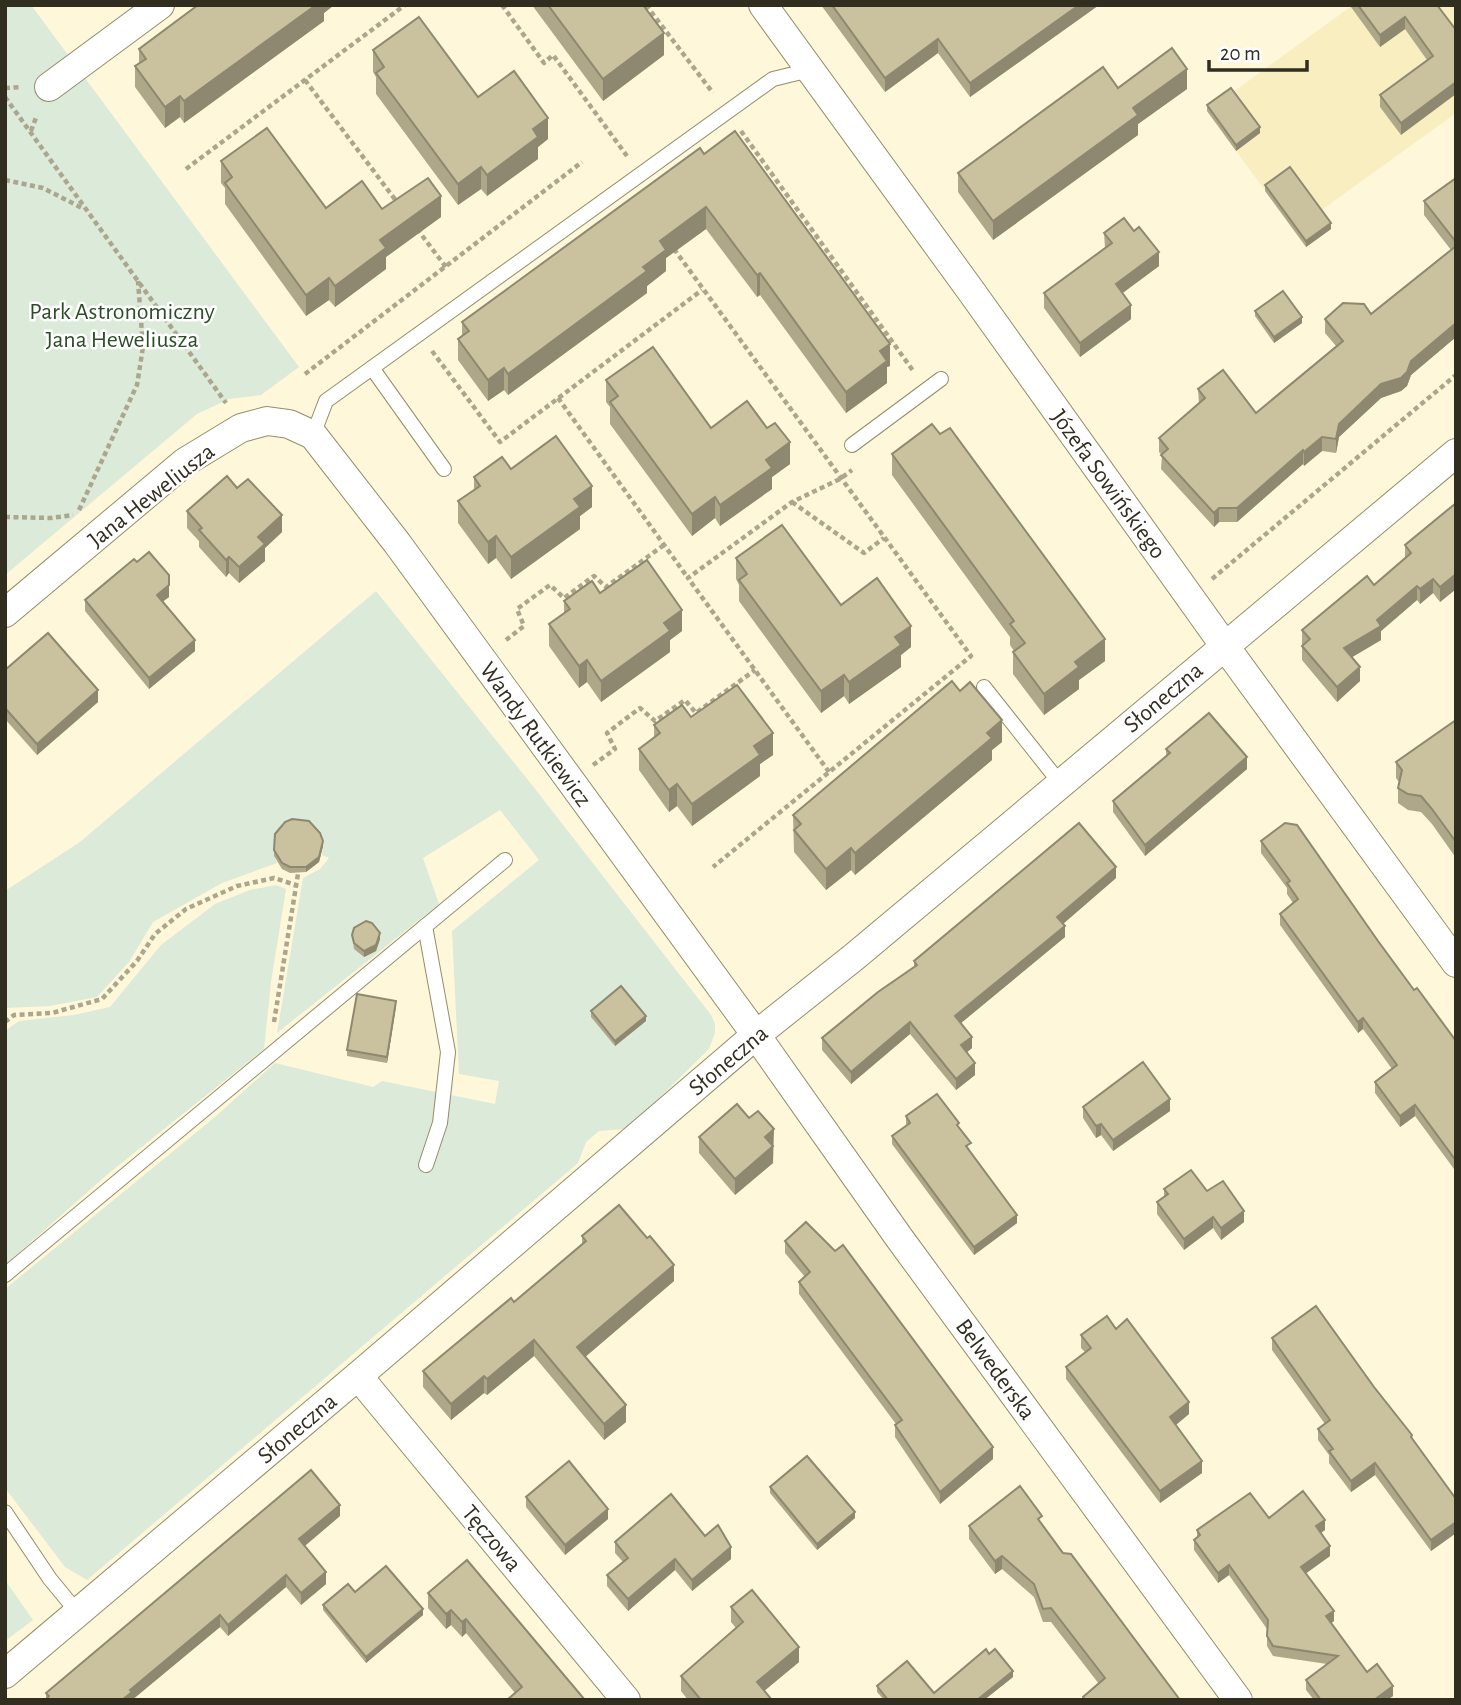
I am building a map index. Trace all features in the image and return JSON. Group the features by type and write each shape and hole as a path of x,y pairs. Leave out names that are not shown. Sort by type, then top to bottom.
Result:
{"street":[{"path":"49,86 160,5"},
{"name":"Józefa Sowińskiego","path":"762,5 1456,962"},
{"name":"Jana Heweliusza","path":"5,613 185,461 241,428 267,421 289,424 313,435"},
{"name":"Wandy Rutkiewicz","path":"313,435 397,543 756,1035"},
{"name":"Słoneczna","path":"5,1674 756,1035 854,957 1456,453"},
{"name":"Belwederska","path":"756,1035 900,1239 1238,1700"},
{"name":"Tęczowa","path":"358,1376 626,1700"}],"lane":[{"path":"313,435 326,401 773,79 810,70"},
{"path":"372,368 444,469"},
{"path":"852,445 941,379"},
{"path":"984,687 1060,783"},
{"path":"5,1275 505,860"},
{"path":"425,926 448,1052 440,1123 426,1165"},
{"path":"5,1512 50,1579 78,1613"}],"path":[{"path":"186,169 405,5"},
{"path":"502,5 544,63 554,55 641,175"},
{"path":"646,5 727,112 914,372"},
{"path":"305,80 404,212"},
{"path":"5,97 226,404"},
{"path":"305,374 582,162"},
{"path":"5,180 43,188 85,209"},
{"path":"413,223 446,267"},
{"path":"666,239 971,656 713,867"},
{"path":"95,537 78,520 77,514 137,385 144,347 138,280"},
{"path":"428,347 500,442 702,290"},
{"path":"1190,597 1456,375"},
{"path":"558,398 829,772"},
{"path":"688,578 792,502 840,479 860,464"},
{"path":"792,502 864,552 884,538"},
{"path":"5,517 51,518 77,514"},
{"path":"504,642 524,626 517,609 550,585 564,598 594,576 606,587 664,545"},
{"path":"584,772 615,749 607,733 640,708 654,721 685,700 696,713 755,670"},
{"path":"269,1056 298,874"},
{"path":"5,1022 14,1015 52,1013 102,999 137,961 155,934 186,909 237,886 274,878 296,885"}],"shaded area":[{"path":"1353,5 1456,5 1456,113 1294,230 1207,111"}],"green space":[{"name":"Park Astronomiczny Jana Heweliusza","path":"5,5 31,5 299,367 261,395 229,399 197,414 5,575"},
{"path":"376,591 532,785 711,1015 715,1033 709,1049 645,1112 624,1129 599,1131 586,1142 578,1163 87,1580 65,1567 5,1488 5,1289 215,1117 275,1063 373,1087 382,1081 495,1104 499,1081 459,1074 452,931 539,860 500,810 423,858 439,904 277,1033 303,878 320,869 329,858 322,855 323,846 275,840 274,856 277,863 222,883 153,922 129,962 97,997 50,1006 5,1008 5,891 80,842"},
{"path":"276,885 286,889 271,982 264,1049 109,1173 5,1265 5,1031 19,1021 74,1015 110,1007 161,945 215,904 250,890"},
{"path":"5,1580 33,1620 5,1641"}],"building":[{"path":"198,5 316,5 184,101 180,96 165,107 135,66 146,59 139,49"},
{"path":"548,5 643,5 664,33 603,79"},
{"path":"832,5 1079,5 970,83 938,39 885,78"},
{"path":"1358,5 1437,5 1456,30 1456,82 1401,123 1380,95 1433,56 1405,17 1380,35"},
{"path":"419,17 478,97 514,71 548,118 533,129 538,137 487,175 481,167 458,184 376,73 384,67 373,50"},
{"path":"1172,48 1187,69 1133,108 1138,115 993,221 958,173 1103,67 1118,88"},
{"path":"1231,88 1260,127 1236,145 1207,105"},
{"path":"267,128 326,208 362,181 382,209 428,178 441,196 380,240 386,248 335,286 329,278 306,295 225,183 232,177 221,161"},
{"path":"735,131 890,344 880,351 887,361 846,392 760,273 757,275 706,207 660,241 666,250 643,267 647,271 508,374 504,368 488,380 458,339 469,331 462,322 700,148 704,154"},
{"path":"1290,167 1331,223 1306,241 1265,185"},
{"path":"1456,178 1456,242 1424,201"},
{"path":"1124,218 1134,231 1139,227 1159,252 1116,284 1131,305 1080,343 1044,293 1112,243 1104,233"},
{"path":"1456,246 1456,323 1411,361 1407,372 1401,378 1381,384 1339,424 1336,439 1322,437 1304,452 1303,450 1237,508 1219,508 1214,513 1161,455 1168,449 1159,438 1205,398 1198,389 1223,370 1256,413 1343,341 1325,319 1343,303 1364,304 1371,314"},
{"path":"1283,291 1302,317 1274,337 1255,311"},
{"path":"653,347 711,428 747,401 767,428 775,423 790,442 766,460 772,468 720,505 715,497 692,514 610,402 618,396 606,380"},
{"path":"932,424 940,434 950,428 1105,639 1075,662 1079,667 1044,694 1013,652 1025,643 1010,624 1014,621 892,454"},
{"path":"556,436 592,486 574,499 580,507 511,557 496,536 488,542 458,501 480,486 474,477 502,457 511,469"},
{"path":"227,476 237,488 248,479 282,515 258,537 265,544 239,567 229,557 226,560 199,530 202,528 187,511"},
{"path":"1456,503 1456,574 1440,587 1433,579 1420,589 1417,586 1377,620 1381,626 1344,648 1360,667 1337,687 1302,646 1310,639 1302,630 1367,576 1374,585 1411,553 1405,545"},
{"path":"782,525 841,605 877,578 911,626 895,637 901,645 849,682 844,675 821,691 739,580 747,574 736,558"},
{"path":"149,552 169,575 169,585 157,595 195,640 149,678 85,600 134,559 137,562"},
{"path":"647,560 682,610 664,623 670,631 601,681 587,660 579,666 549,624 570,609 564,601 592,581 600,593"},
{"path":"48,633 98,690 37,744 5,708 5,670"},
{"path":"952,681 960,691 970,682 1002,720 987,733 992,738 855,853 851,848 826,869 794,830 801,824 793,815"},
{"path":"737,685 773,733 754,746 760,755 692,804 677,784 669,790 639,749 660,733 654,725 682,705 691,717"},
{"path":"1209,713 1247,757 1145,845 1113,801 1170,753 1166,749"},
{"path":"1456,720 1456,842 1421,796 1408,794 1398,788 1402,770 1396,762"},
{"path":"292,819 309,821 320,833 323,841 319,857 306,867 290,867 282,863 274,850 275,834 285,822"},
{"path":"1079,823 1116,867 1057,917 1065,926 955,1016 972,1037 961,1045 975,1063 956,1079 910,1022 851,1072 822,1038 878,992 917,965 914,961"},
{"path":"1285,823 1297,825 1414,990 1417,988 1456,1041 1456,1157 1454,1158 1415,1105 1400,1116 1375,1082 1397,1065 1363,1018 1358,1022 1280,914 1298,899 1287,883 1290,881 1261,841"},
{"path":"366,921 372,923 380,933 376,945 364,951 354,943 352,935 354,928"},
{"path":"621,986 646,1016 615,1041 591,1011"},
{"path":"357,994 396,1001 387,1057 347,1050"},
{"path":"1143,1062 1170,1099 1113,1140 1101,1124 1096,1126 1083,1107"},
{"path":"937,1094 971,1143 966,1146 1017,1215 974,1247 892,1136 910,1123 906,1116"},
{"path":"737,1104 749,1118 758,1111 774,1129 765,1137 773,1146 735,1179 699,1137"},
{"path":"1191,1170 1207,1191 1223,1181 1244,1211 1221,1228 1213,1217 1184,1239 1157,1202 1168,1194 1164,1189"},
{"path":"619,1205 674,1265 577,1347 626,1405 604,1424 534,1340 487,1379 484,1376 451,1404 423,1371 511,1298 514,1302 586,1241 582,1236"},
{"path":"806,1222 835,1251 843,1245 993,1447 940,1492 895,1425 902,1420 799,1282 810,1272 785,1241"},
{"path":"1316,1306 1456,1499 1456,1522 1431,1540 1375,1463 1351,1481 1329,1451 1333,1449 1318,1429 1330,1420 1272,1338"},
{"path":"1107,1316 1116,1329 1127,1319 1189,1402 1170,1417 1202,1461 1160,1491 1066,1367 1091,1348 1081,1335"},
{"path":"807,1456 855,1512 817,1544 770,1487"},
{"path":"569,1461 608,1509 565,1545 526,1497"},
{"path":"311,1470 340,1505 299,1539 326,1572 301,1593 286,1575 228,1625 220,1615 130,1690 132,1692 122,1700 46,1700 49,1696 46,1693"},
{"path":"1020,1486 1042,1516 1038,1519 1063,1553 1071,1554 1180,1700 1085,1700 1083,1697 1105,1678 1051,1608 1043,1609 1034,1584 1002,1556 995,1561 969,1526"},
{"path":"1303,1491 1325,1520 1316,1526 1330,1546 1301,1567 1334,1611 1326,1616 1367,1672 1377,1664 1393,1686 1374,1700 1321,1700 1306,1680 1338,1656 1273,1646 1267,1636 1268,1620 1229,1565 1218,1573 1194,1540 1200,1535 1197,1530 1250,1493 1269,1518"},
{"path":"671,1494 705,1536 718,1525 731,1547 692,1580 675,1559 628,1599 607,1575 628,1558 615,1542"},
{"path":"467,1560 585,1700 507,1700 522,1687 466,1619 462,1622 451,1610 446,1614 428,1593"},
{"path":"386,1566 423,1609 366,1657 323,1605 348,1584 355,1592"},
{"path":"752,1590 799,1647 757,1682 772,1700 701,1700 681,1676 743,1622 731,1607"},
{"path":"986,1649 989,1654 995,1649 1013,1671 977,1700 888,1700 877,1686 907,1661 934,1693"}]}
